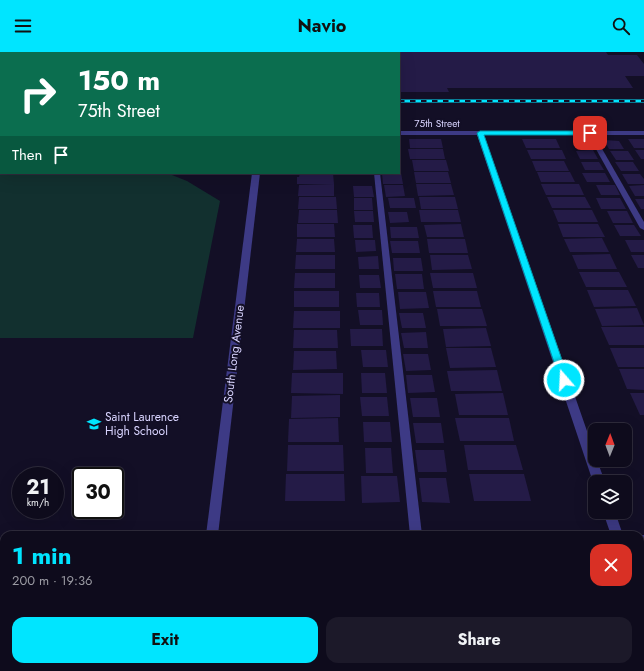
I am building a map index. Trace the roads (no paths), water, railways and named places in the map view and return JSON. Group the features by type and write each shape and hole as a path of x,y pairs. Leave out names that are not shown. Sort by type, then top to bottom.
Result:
{"street":[{"name":"75th Street","path":"400,133 644,133"},
{"path":"480,133 597,475"},
{"name":"South Long Avenue","path":"212,531 256,174"},
{"path":"611,519 616,531"}],"lane":[{"path":"590,133 644,228"},
{"path":"377,174 416,531"}],"railway":[{"path":"400,101 644,101"}],"place":[{"name":"Saint Laurence High School","path":"94,424"}]}
